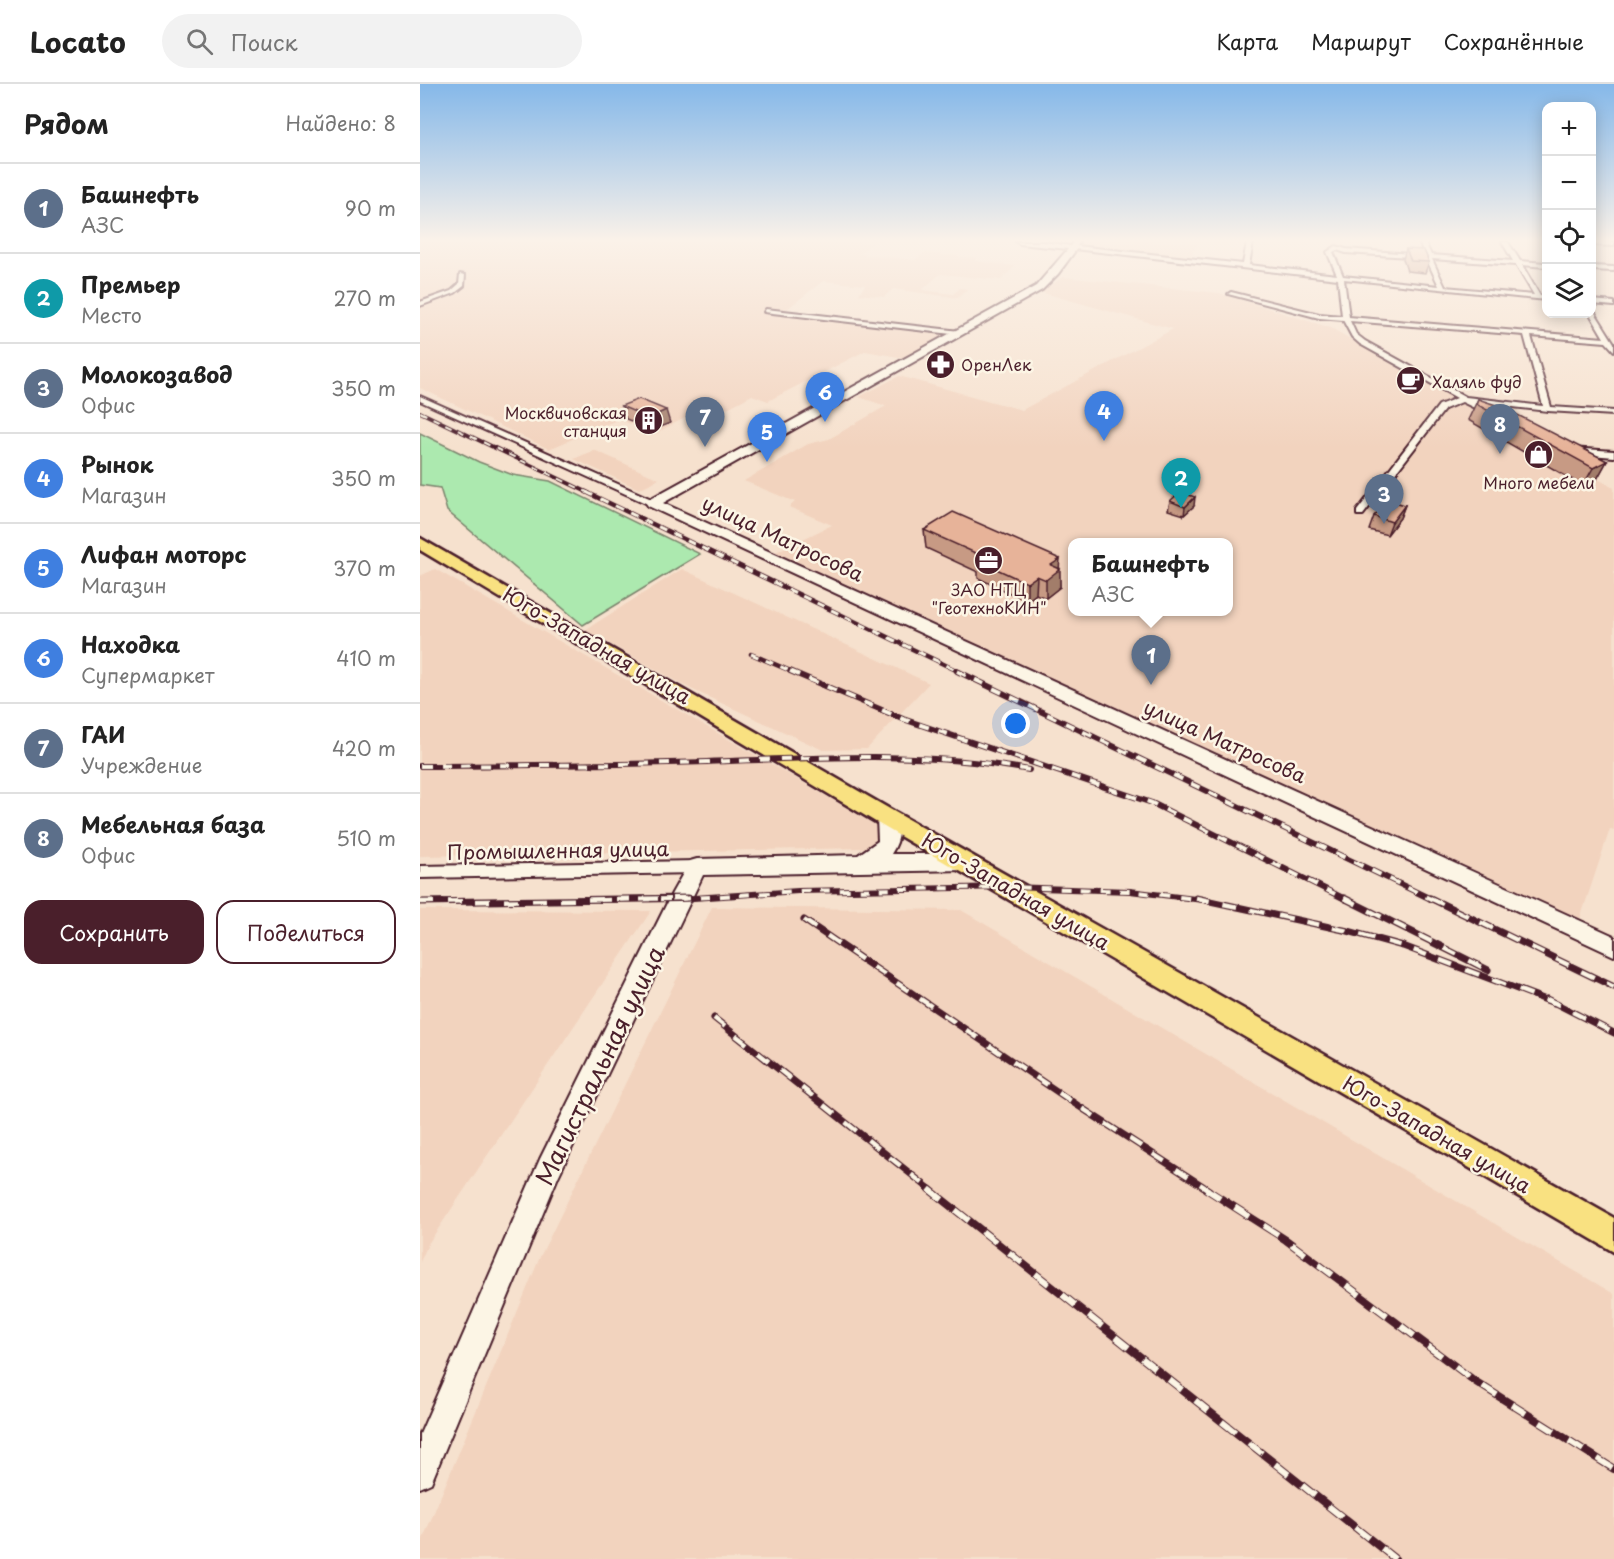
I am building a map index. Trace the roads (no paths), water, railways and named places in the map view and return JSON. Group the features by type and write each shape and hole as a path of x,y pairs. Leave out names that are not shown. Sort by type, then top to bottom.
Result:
{"main road":[{"name":"Юго-Западная улица","path":"420,543 887,818 1614,1236"}],"street":[{"path":"766,311 960,333"},
{"path":"420,398 653,503 998,311"},
{"path":"1291,311 1346,319 1609,340"},
{"path":"1345,311 1350,332 1358,341 1501,420"},
{"path":"1596,318 1614,350"},
{"path":"1527,333 1548,409"},
{"path":"1360,513 1442,407 1462,399 1548,409 1614,413"},
{"path":"1558,451 1614,454"},
{"name":"улица Матросова","path":"653,503 1614,946"},
{"path":"861,862 885,848 890,839 887,818"},
{"path":"697,867 861,862 966,862"},
{"name":"Промышленная улица","path":"420,872 697,867"},
{"name":"Магистральная улица","path":"420,1472 549,1168 679,899 697,867"}],"railway":[{"path":"420,412 589,493"},
{"path":"586,492 960,672"},
{"path":"751,654 793,672"},
{"path":"790,671 903,719 1152,803 1347,900"},
{"path":"957,671 1433,900"},
{"path":"420,766 635,764 868,757 949,760 1029,770"},
{"path":"600,900 679,899 798,891 1010,887 1130,891 1203,900"},
{"path":"420,902 688,898"},
{"path":"1196,898 1348,931 1403,946 1554,1003"},
{"path":"1344,898 1488,970"},
{"path":"1430,898 1614,987"},
{"path":"804,920 1077,1105 1209,1190"},
{"path":"1547,999 1614,1033"},
{"path":"714,1018 931,1190"},
{"path":"929,1189 1395,1559"},
{"path":"1206,1189 1286,1240 1476,1382 1614,1469"}],"place":[{"name":"ОренЛек","path":"940,364"},
{"name":"Халяль фуд","path":"1411,381"},
{"name":"Москвичовская станция","path":"648,421"},
{"name":"Находка","path":"825,422"},
{"name":"Рынок","path":"1104,441"},
{"name":"ГАИ","path":"705,447"},
{"name":"Мебельная база","path":"1500,454"},
{"name":"Много мебели","path":"1539,454"},
{"name":"Лифан моторс","path":"767,462"},
{"name":"Премьер","path":"1181,508"},
{"name":"Молокозавод","path":"1384,524"},
{"name":"ЗАО НТЦ \"ГеотехноКИН\"","path":"989,561"},
{"name":"Башнефть","path":"1151,685"}]}
